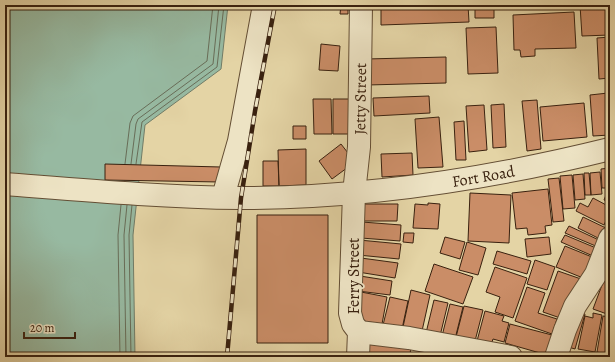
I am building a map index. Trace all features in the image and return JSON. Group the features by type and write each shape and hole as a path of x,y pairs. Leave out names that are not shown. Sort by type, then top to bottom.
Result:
{"street":[{"path":"223,197 238,141 264,5"},
{"name":"Jetty Street","path":"354,193 359,147 361,5"},
{"name":"Fort Road","path":"5,184 153,195 223,197 310,196 440,184 561,161 610,148"},
{"name":"Ferry Street","path":"354,193 350,313 353,324 359,332 358,357"},
{"path":"556,357 575,306 596,274 610,238"},
{"path":"359,332 409,338 511,357"}],"water":[{"path":"5,5 228,5 221,69 145,125 133,235 135,357 5,357"}],"building":[{"path":"341,5 348,5 348,14 340,14"},
{"path":"381,5 468,5 469,22 381,25"},
{"path":"475,5 494,5 494,18 475,18"},
{"path":"580,5 610,5 610,35 582,36"},
{"path":"574,12 576,48 535,49 535,56 521,57 520,50 514,50 513,15"},
{"path":"496,27 498,73 468,74 466,28"},
{"path":"610,37 610,78 599,79 597,38"},
{"path":"321,44 340,46 338,71 319,70"},
{"path":"446,57 446,83 367,85 366,59"},
{"path":"608,93 610,135 593,136 590,95"},
{"path":"429,96 430,113 374,116 373,98"},
{"path":"313,99 331,99 332,134 314,134"},
{"path":"333,99 349,99 349,134 333,134"},
{"path":"537,100 541,149 527,151 522,101"},
{"path":"584,103 587,137 543,141 540,107"},
{"path":"504,104 506,147 493,148 491,105"},
{"path":"484,105 487,150 469,152 466,106"},
{"path":"439,117 443,167 418,168 415,119"},
{"path":"464,121 466,160 456,160 454,122"},
{"path":"293,126 306,126 306,139 293,139"},
{"path":"341,144 355,162 332,179 319,161"},
{"path":"306,149 306,185 279,186 278,150"},
{"path":"412,153 413,175 382,177 381,154"},
{"path":"263,161 278,161 279,186 263,186"},
{"path":"105,164 221,167 220,182 105,180"},
{"path":"610,168 610,188 602,188 601,169"},
{"path":"600,172 602,194 591,195 590,173"},
{"path":"584,173 589,173 591,195 585,195"},
{"path":"583,174 585,199 575,200 573,175"},
{"path":"572,175 575,208 563,209 560,176"},
{"path":"559,178 564,221 553,222 548,179"},
{"path":"548,189 552,225 545,226 546,233 528,235 527,228 516,229 512,193"},
{"path":"608,190 610,191 610,202 604,200"},
{"path":"470,193 511,195 509,243 468,241"},
{"path":"593,198 610,207 610,212 604,225 576,211 580,203 588,207"},
{"path":"428,203 440,204 438,229 413,228 415,204 428,205"},
{"path":"363,204 398,204 397,221 363,221"},
{"path":"257,215 328,215 328,343 257,343"},
{"path":"583,217 608,229 602,240 578,228"},
{"path":"362,222 401,225 400,241 361,238"},
{"path":"569,226 601,241 598,247 565,233"},
{"path":"404,233 414,233 413,243 403,242"},
{"path":"565,235 596,248 593,256 561,242"},
{"path":"445,237 465,242 460,259 440,253"},
{"path":"549,237 551,254 527,257 525,239"},
{"path":"359,240 401,244 399,259 358,255"},
{"path":"467,242 486,248 478,275 459,270"},
{"path":"565,246 592,257 583,278 556,267"},
{"path":"497,251 531,261 527,274 493,264"},
{"path":"361,258 398,263 395,278 358,272"},
{"path":"535,260 555,267 547,290 527,284"},
{"path":"434,264 473,277 463,304 425,291"},
{"path":"495,267 527,278 513,318 495,312 500,297 486,292"},
{"path":"558,271 581,279 566,320 543,312"},
{"path":"360,276 392,281 390,295 358,291"},
{"path":"605,277 610,279 610,306 607,314 593,309"},
{"path":"527,287 545,293 538,313 557,319 552,334 515,321"},
{"path":"411,290 430,295 422,331 403,327"},
{"path":"361,292 387,297 382,324 356,320"},
{"path":"390,297 408,301 402,329 383,325"},
{"path":"434,300 448,303 440,336 426,333"},
{"path":"450,304 463,307 455,339 442,336"},
{"path":"464,306 483,310 475,341 456,337"},
{"path":"485,311 504,316 502,321 509,323 504,342 493,339 491,345 477,341"},
{"path":"574,311 585,314 575,349 565,346"},
{"path":"593,313 602,315 595,352 578,349 585,316 593,318"},
{"path":"603,316 610,317 610,335 607,354 597,352"},
{"path":"510,324 552,335 547,355 505,343"},
{"path":"370,337 411,349 409,357 364,357"},
{"path":"434,350 460,357 433,357"}],"railway":[{"path":"227,357 241,198 255,111 275,5"}]}
